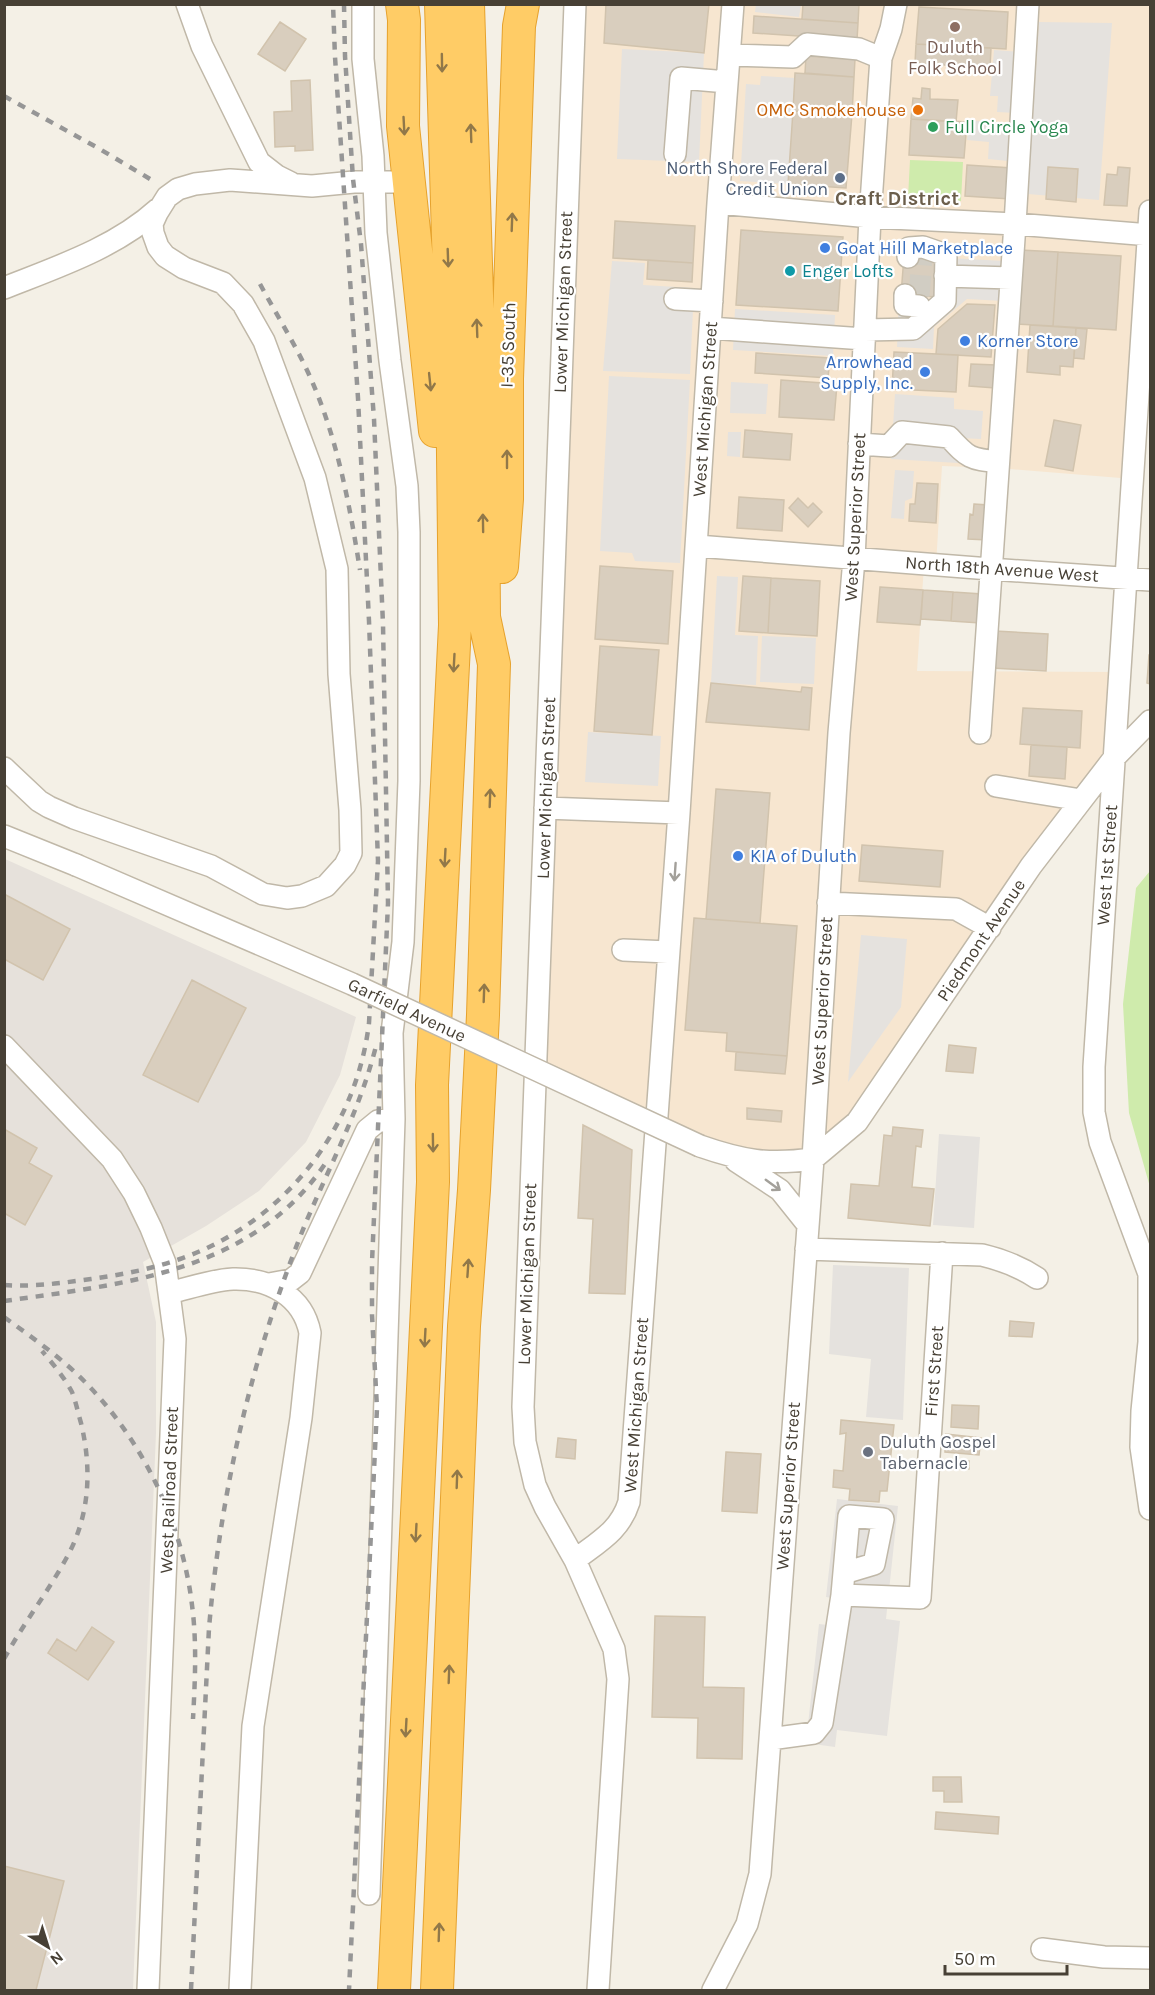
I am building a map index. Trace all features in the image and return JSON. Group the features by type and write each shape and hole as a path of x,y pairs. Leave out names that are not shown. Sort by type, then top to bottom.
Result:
{"highway":[{"path":"402,4 404,20 403,126 455,625"},
{"path":"394,1990 433,1194 432,1085 455,625 452,370 441,4"},
{"path":"437,1990 464,1326 483,1015 494,664 484,617 483,491 468,4"},
{"name":"I-35 South","path":"494,664 507,499 507,379 516,109 515,12"}],"street":[{"path":"187,4 202,46 259,162 277,176 294,185"},
{"path":"363,4 363,59 374,182 376,233 407,486 409,532 409,781 403,942 392,1033 394,1119 369,1894"},
{"name":"Lower Michigan Street","path":"575,4 524,1374 525,1442 535,1485 575,1560"},
{"name":"West Michigan Street","path":"575,1560 614,1529 624,1517 629,1502 679,813 733,4"},
{"name":"West Superior Street","path":"712,1990 747,1924 760,1874 813,1159 839,734 854,559 870,218 881,58 891,29 896,4"},
{"path":"980,733 1028,4"},
{"path":"730,55 793,57 807,44 859,50 881,58"},
{"path":"675,154 681,78 728,82"},
{"path":"4,768 39,801 49,807 211,866 263,894 287,898 302,896 326,886 345,865 351,853 350,810 339,674 337,569 315,478 264,341 243,304 223,283 184,268 165,256 158,247 152,224 156,213 167,197 178,189 210,181 230,180 312,186 342,182 398,182"},
{"path":"718,203 870,218 1015,224 1150,235"},
{"path":"4,288 114,242 139,226 162,204"},
{"name":"West 1st Street","path":"1150,211 1094,1067 1094,1112 1100,1142 1149,1274 1149,1342 1141,1447 1150,1509"},
{"path":"710,328 864,334 913,329 917,304 945,300 946,255 918,254 925,219"},
{"path":"945,276 1011,278"},
{"path":"675,299 712,301"},
{"path":"859,444 889,446 902,432 949,437 965,456 998,462"},
{"name":"North 18th Avenue West","path":"697,546 1150,580"},
{"name":"Piedmont Avenue","path":"813,1159 857,1122 1031,866 1114,758 1150,721"},
{"path":"996,786 1081,800"},
{"path":"545,808 679,813"},
{"name":"Garfield Avenue","path":"4,836 352,984 700,1146 754,1162 813,1159"},
{"path":"828,903 956,909 990,928"},
{"path":"623,950 668,952"},
{"name":"West Railroad Street","path":"4,1046 112,1159 134,1193 151,1228 165,1263 170,1293 175,1339 148,1990"},
{"path":"170,1293 232,1280 269,1284 291,1280 300,1273 367,1130 378,1121 394,1119"},
{"path":"728,1156 780,1190 808,1225"},
{"path":"806,1249 982,1255 1020,1266 1037,1278"},
{"name":"First Street","path":"842,1595 920,1598 942,1253"},
{"path":"240,1990 253,1726 301,1418 310,1333 308,1323 297,1304 285,1293 269,1284"},
{"path":"575,1560 614,1649 618,1679 598,1990"},
{"path":"770,1739 814,1733 822,1723 844,1573"},
{"path":"1042,1949 1104,1957 1150,1958"}],"shaded area":[{"path":"756,4 801,5 799,17 755,12"},
{"path":"576,5 1150,5 1150,211 1133,479 998,468 942,466 936,565 924,565 917,671 1120,672 1114,758 857,1122 813,1159 755,1162 535,1075"},
{"path":"1039,22 1112,23 1099,200 1028,194"},
{"path":"622,49 704,53 699,162 617,159"},
{"path":"994,50 1021,52 1016,113 997,112 998,96 990,96"},
{"path":"761,76 795,78 788,184 740,181 746,84 760,85"},
{"path":"969,120 1012,124 1008,161 988,159 989,142 967,140"},
{"path":"947,258 1005,261 1003,301 967,299 934,327 933,349 897,347 899,299 945,301"},
{"path":"612,261 645,263 643,285 694,288 690,374 603,371"},
{"path":"735,309 835,315 833,356 733,350"},
{"path":"609,376 690,380 680,563 635,561 632,553 600,551"},
{"path":"731,382 768,384 766,414 730,413"},
{"path":"895,394 954,398 954,409 983,411 981,439 960,438 958,463 891,459"},
{"path":"728,432 741,432 740,457 727,456"},
{"path":"895,470 914,471 912,498 905,501 904,519 891,518"},
{"path":"717,576 738,577 735,635 758,636 756,685 711,683"},
{"path":"762,636 816,638 814,684 760,682"},
{"path":"588,732 661,736 658,786 585,782"},
{"path":"5,859 356,1017 340,1075 306,1142 259,1191 206,1226 143,1262 156,1322 156,1433 133,1990 5,1990"},
{"path":"861,935 907,939 901,1007 848,1082"},
{"path":"939,1134 980,1137 974,1228 933,1225"},
{"path":"833,1265 909,1268 903,1420 866,1417 871,1359 829,1354"},
{"path":"837,1499 898,1506 886,1619 900,1621 887,1736 837,1730 835,1747 806,1743 819,1624 836,1626 839,1599 826,1597"}],"green space":[{"path":"910,160 963,162 961,201 908,198"},
{"path":"1150,871 1150,1187 1129,1113 1123,1004 1136,888"}],"building":[{"path":"606,4 709,4 704,53 604,43"},
{"path":"803,4 859,4 858,23 802,19"},
{"path":"919,7 1008,12 1006,49 916,44"},
{"path":"754,16 858,23 857,40 753,33"},
{"path":"280,22 306,39 285,71 258,54"},
{"path":"916,44 991,48 990,68 915,63"},
{"path":"806,56 855,59 854,77 805,73"},
{"path":"795,73 854,77 852,114 793,111"},
{"path":"310,80 313,150 295,151 295,146 275,147 274,112 292,111 291,81"},
{"path":"922,88 930,89 930,99 958,100 956,122 911,119 913,98 921,99"},
{"path":"793,111 852,114 846,188 788,184"},
{"path":"911,119 967,122 964,158 909,155"},
{"path":"967,165 1012,168 1010,199 965,196"},
{"path":"1048,167 1078,169 1076,202 1046,199"},
{"path":"1118,167 1130,168 1127,206 1104,205 1107,174 1117,175"},
{"path":"615,221 695,226 693,263 613,258"},
{"name":"Enger Lofts","path":"741,230 843,237 838,311 736,305"},
{"path":"1020,250 1058,252 1053,326 1015,324"},
{"path":"1058,252 1121,256 1116,330 1053,326"},
{"path":"904,256 941,259 938,297 901,295"},
{"path":"648,260 693,263 692,282 647,279"},
{"name":"Korner Store","path":"967,304 995,305 991,357 936,354 938,329"},
{"path":"1030,325 1076,328 1073,367 1060,366 1060,375 1027,372"},
{"path":"1076,328 1087,329 1084,359 1074,358"},
{"name":"Arrowhead Supply, Inc.","path":"894,352 958,355 956,392 892,389"},
{"path":"756,353 830,358 828,378 755,373"},
{"path":"971,364 996,365 995,388 969,386"},
{"path":"781,380 837,384 834,420 779,417"},
{"path":"1054,420 1081,425 1073,471 1045,466"},
{"path":"745,430 792,434 790,460 743,457"},
{"path":"917,483 938,484 936,523 909,521 910,504 915,504"},
{"path":"739,497 784,500 782,531 737,528"},
{"path":"798,498 808,508 813,503 822,512 808,527 789,508"},
{"path":"974,504 988,505 987,540 968,539 970,514 973,515"},
{"path":"600,566 673,571 668,644 595,639"},
{"path":"743,576 771,578 768,633 739,631"},
{"path":"771,578 820,581 817,636 768,633"},
{"path":"880,587 923,590 920,625 877,622"},
{"path":"923,590 953,592 951,621 921,619"},
{"path":"953,592 982,594 980,623 951,621"},
{"path":"995,631 1048,634 1046,671 992,668"},
{"path":"600,646 659,650 652,735 594,731"},
{"path":"1150,655 1150,684 1147,683"},
{"path":"711,683 801,692 802,687 812,688 809,730 706,722"},
{"path":"1023,708 1082,711 1080,748 1020,744"},
{"path":"1031,745 1067,747 1065,779 1029,776"},
{"name":"KIA of Duluth","path":"716,789 770,793 760,923 706,919"},
{"path":"862,845 943,851 940,887 859,881"},
{"path":"4,894 70,929 43,980 4,959"},
{"path":"694,918 797,926 787,1056 726,1051 727,1033 685,1030"},
{"path":"192,980 246,1008 198,1102 143,1075"},
{"path":"949,1045 976,1048 973,1073 946,1071"},
{"path":"736,1052 787,1056 785,1074 735,1070"},
{"path":"747,1108 782,1111 781,1122 747,1119"},
{"path":"583,1125 632,1150 625,1294 589,1293 593,1219 578,1218"},
{"path":"893,1127 923,1130 921,1147 916,1146 912,1187 934,1189 930,1226 848,1218 851,1184 879,1186 884,1135 892,1136"},
{"path":"4,1129 37,1148 29,1163 52,1176 25,1225 4,1213"},
{"path":"1010,1321 1034,1323 1032,1337 1009,1336"},
{"path":"952,1405 979,1406 978,1429 951,1427"},
{"name":"Duluth Gospel Tabernacle","path":"841,1420 894,1425 887,1491 880,1491 879,1502 849,1500 850,1489 833,1487 834,1470 843,1471 846,1433 840,1434"},
{"path":"946,1434 981,1438 979,1455 945,1452"},
{"path":"558,1438 576,1440 575,1459 556,1457"},
{"path":"726,1452 761,1454 757,1513 722,1511"},
{"path":"954,1461 969,1461 969,1469 954,1469"},
{"path":"655,1616 705,1617 703,1687 744,1688 742,1759 697,1758 698,1718 652,1717"},
{"path":"92,1627 114,1642 88,1680 48,1653 57,1639 76,1651"},
{"path":"933,1777 961,1777 962,1802 944,1802 944,1791 933,1791"},
{"path":"936,1812 999,1817 998,1834 935,1829"},
{"path":"4,1866 64,1881 36,1990 4,1990"}],"tunnel":[{"path":"919,296 922,258"}],"railway":[{"path":"4,1285 59,1283 147,1269 180,1259 217,1243 251,1222 282,1197 308,1168 331,1136 348,1100 361,1063 369,1023 378,861 358,398 333,4"},
{"path":"344,4 353,179 361,244 374,419 383,624 388,903 372,1262 372,1315 377,1408 349,1990"},
{"path":"4,96 150,179"},
{"path":"260,284 306,368 326,416 346,492 360,570"},
{"path":"191,1990 209,1628 214,1576 231,1474 254,1374 285,1276 353,1116 376,1046"},
{"path":"4,1301 95,1288 140,1278 184,1266 225,1250 263,1227 297,1198 327,1161"},
{"path":"4,1317 61,1360 101,1400 121,1425 155,1482 179,1542 192,1605 195,1648 193,1719"},
{"path":"4,1659 52,1583 75,1541 87,1492 87,1457 75,1400 65,1381 42,1351"}],"place":[{"name":"Duluth Folk School","path":"955,27"},
{"name":"OMC Smokehouse","path":"918,110"},
{"name":"Full Circle Yoga","path":"933,127"},
{"name":"North Shore Federal Credit Union","path":"840,178"},
{"name":"Goat Hill Marketplace","path":"825,248"},
{"name":"Enger Lofts","path":"790,271"},
{"name":"Korner Store","path":"965,341"},
{"name":"Arrowhead Supply, Inc.","path":"925,372"},
{"name":"KIA of Duluth","path":"738,856"},
{"name":"Duluth Gospel Tabernacle","path":"868,1452"}],"district":[{"name":"Craft District","path":"897,198"}]}
